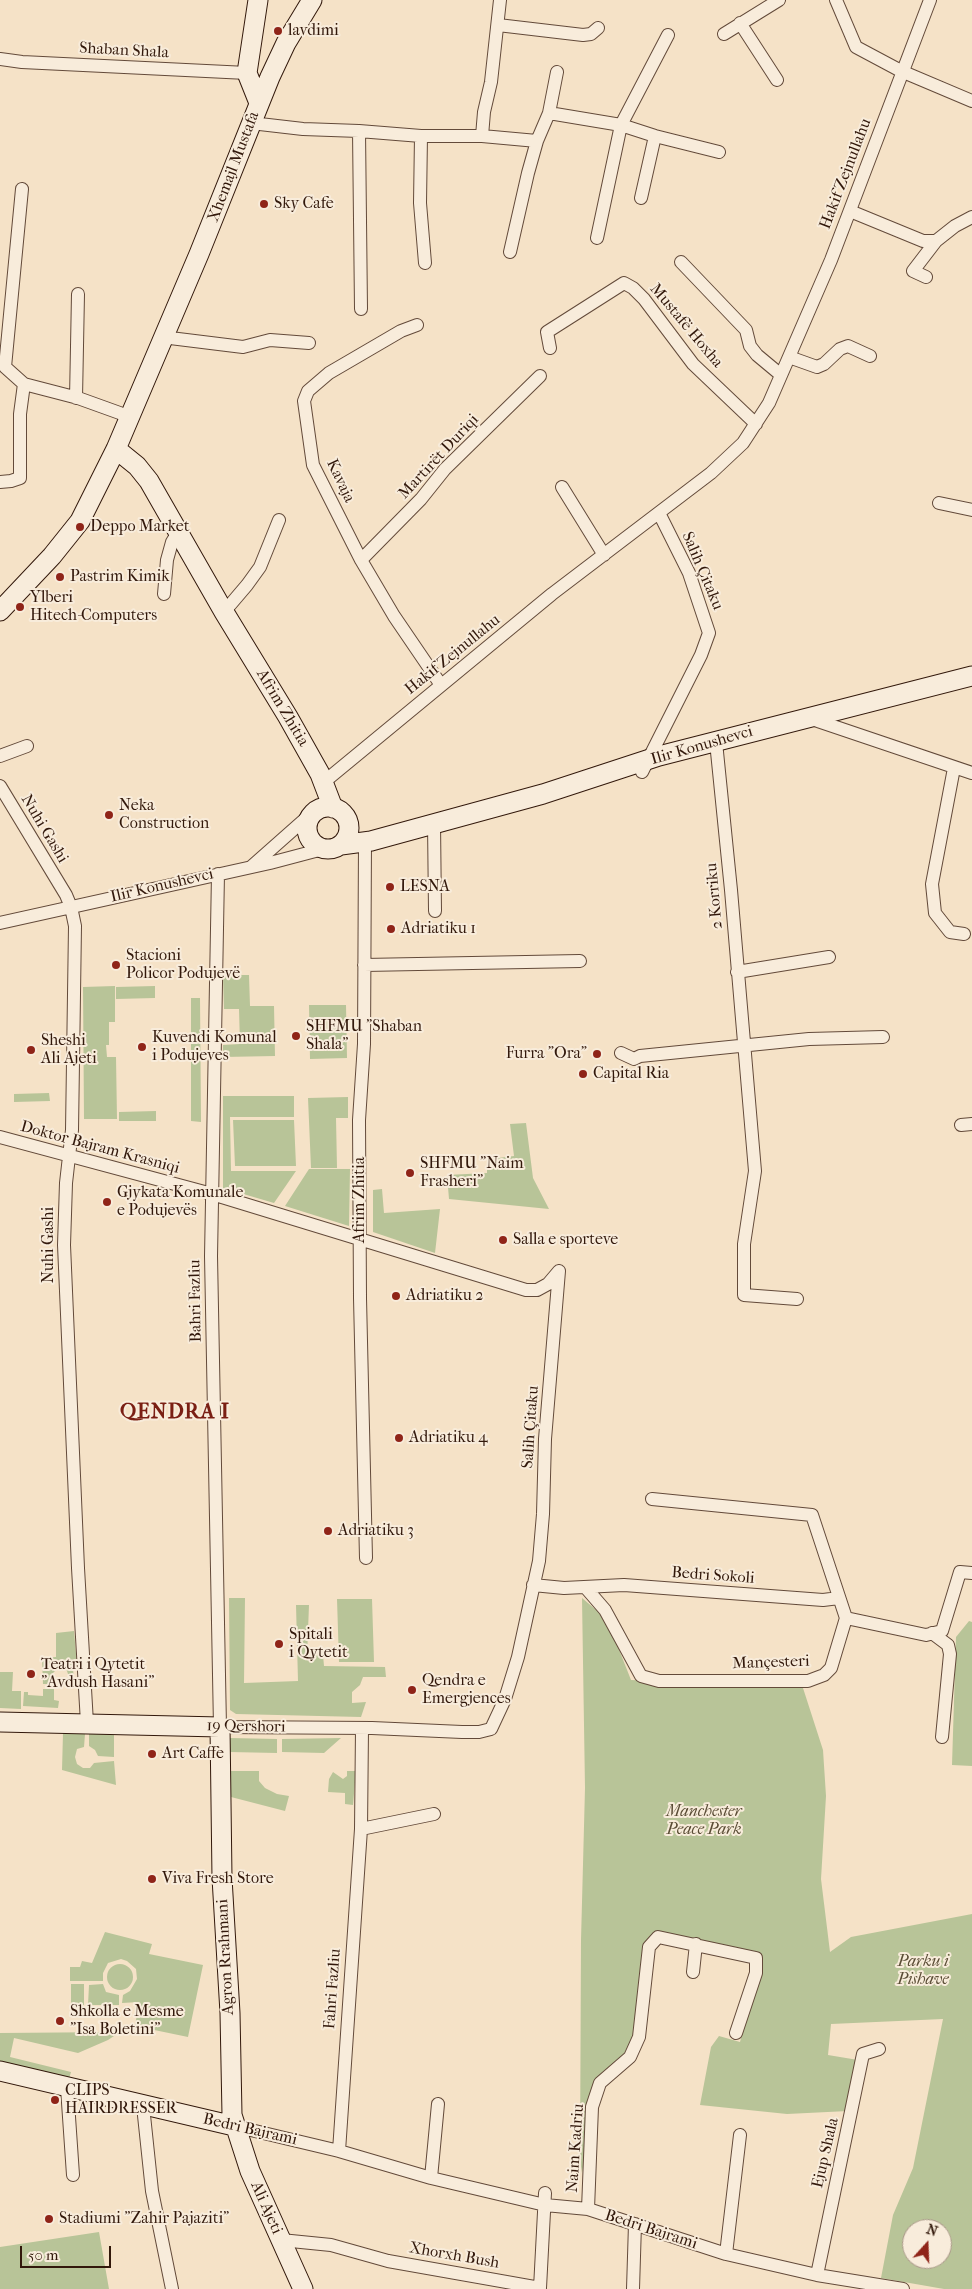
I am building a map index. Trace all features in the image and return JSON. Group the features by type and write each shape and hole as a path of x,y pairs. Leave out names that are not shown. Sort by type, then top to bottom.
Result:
{"street":[{"path":"258,0 247,73 251,88 259,103"},
{"name":"Xhemajl Mustafa","path":"0,611 52,556 80,521 116,449 128,416 199,254 259,103 286,43 312,0"},
{"path":"482,136 484,112 491,82 500,0"},
{"path":"724,34 779,0"},
{"path":"836,0 856,47 902,71 972,101"},
{"name":"Hakif Zejnullahu","path":"322,779 330,777 552,594 659,513 733,453 756,424 769,403 789,358 850,211 930,0"},
{"path":"740,23 777,80"},
{"path":"498,25 583,35 591,34 598,28"},
{"path":"597,238 621,125 668,35"},
{"name":"Shaban Shala","path":"0,59 22,62 247,73"},
{"path":"510,252 537,140 549,113 557,72"},
{"path":"549,113 621,125 654,136 719,152"},
{"path":"251,124 421,136 482,136 537,140"},
{"path":"359,131 361,309"},
{"path":"421,136 420,203 425,263"},
{"path":"641,198 654,136"},
{"path":"22,189 5,367 24,384 76,398 128,416"},
{"path":"850,211 923,241 936,241"},
{"path":"926,277 913,271 936,241 955,226 972,217"},
{"path":"681,262 746,330 750,346 781,375"},
{"name":"Mustafë Hoxha","path":"550,348 547,332 624,283 634,288 644,299 693,364 756,424"},
{"path":"76,398 78,294"},
{"name":"Kavaja","path":"417,325 401,331 329,373 308,391 304,401 313,465 361,560 394,616 441,685"},
{"path":"162,337 243,347 270,340 310,343"},
{"path":"789,358 817,368 840,349 848,346 870,356"},
{"name":"Martirët Duriqi","path":"361,560 421,499 445,469 540,376"},
{"path":"0,482 20,478 20,414 24,384"},
{"name":"Afrim Zhitia","path":"116,449 137,466 148,481 288,717 322,779 333,808"},
{"path":"562,487 604,555"},
{"path":"939,503 972,510"},
{"name":"Salih Çitaku","path":"647,761 701,655 710,633 689,573 659,513"},
{"path":"224,612 260,567 279,520"},
{"path":"164,594 167,560 172,542 178,532"},
{"name":"Ilir Konushevci","path":"365,841 371,842 544,794 659,756 972,676"},
{"path":"806,717 972,773"},
{"name":"2 Korriku","path":"716,742 737,972 746,1046 755,1171 744,1244 744,1296 797,1299"},
{"path":"0,756 27,746"},
{"path":"954,768 932,884 935,913 950,932 964,934"},
{"name":"Nuhi Gashi","path":"0,786 71,906 75,926 76,981 72,1138 66,1183 64,1254 87,1724"},
{"path":"251,867 312,813 322,808 333,808 344,815 365,841"},
{"path":"312,813 309,818 307,831 312,842 332,847 365,841"},
{"path":"332,847 348,834 348,821"},
{"path":"434,823 435,911"},
{"name":"Afrim Zhitia","path":"365,841 364,1044 359,1120 366,1558"},
{"name":"Ilir Konushevci","path":"0,923 332,847"},
{"name":"Bahri Fazliu","path":"218,874 211,1256 220,1727"},
{"path":"737,972 828,957"},
{"path":"364,965 580,961"},
{"path":"621,1053 634,1059 640,1056 808,1039 883,1037"},
{"name":"Doktor Bajram Krasniqi","path":"0,1138 69,1158 212,1194 526,1290 537,1290 548,1284 559,1272"},
{"name":"Salih Çitaku","path":"491,1729 505,1700 518,1657 538,1561 542,1524 545,1439 559,1272"},
{"path":"652,1499 812,1515 846,1618 926,1635 942,1631 960,1572 972,1573"},
{"path":"533,1585 586,1588"},
{"name":"Bedri Sokoli","path":"586,1588 624,1586 823,1600 838,1598"},
{"name":"Mançesteri","path":"586,1588 605,1610 641,1676 659,1681 808,1681 824,1675 831,1668 846,1618"},
{"path":"932,1634 948,1645 950,1654 942,1737"},
{"name":"19 Qershori","path":"0,1722 462,1732 479,1732 491,1729"},
{"name":"Agron Rrahmani","path":"220,1727 222,1878 234,2126"},
{"name":"Fahri Fazliu","path":"339,2150 361,1829 362,1729"},
{"path":"361,1829 434,1814"},
{"name":"Naim Kadriu","path":"588,2210 592,2107 600,2083 630,2057 639,2037 649,1947 658,1937 756,1958 756,1973 736,2033"},
{"path":"693,1972 696,1944"},
{"name":"Ejup Shala","path":"816,2275 863,2054 879,2049"},
{"name":"Bedri Bajrami","path":"0,2071 143,2106 339,2150 431,2178 545,2199 635,2224 726,2254 816,2275 903,2289"},
{"path":"67,2088 73,2175"},
{"path":"431,2178 438,2104"},
{"path":"143,2106 152,2191 172,2289"},
{"name":"Ali Ajeti","path":"234,2126 250,2171 303,2289"},
{"path":"726,2254 740,2135"},
{"name":"Xhorxh Bush","path":"281,2240 331,2245 397,2262 540,2288 545,2199"},
{"path":"633,2289 635,2224"}],"green space":[{"path":"223,975 249,975 250,1006 274,1006 275,1056 223,1057 223,1045 240,1044 239,1009 224,1009"},
{"path":"115,986 115,1022 109,1022 109,1045 106,1045 107,1057 116,1057 117,1119 84,1119 83,987"},
{"path":"155,986 155,998 116,999 116,987"},
{"path":"191,998 200,998 201,1122 191,1121"},
{"path":"309,1005 346,1005 347,1058 310,1059"},
{"path":"49,1093 50,1101 14,1102 14,1094"},
{"path":"223,1096 294,1096 294,1117 230,1117 231,1171 296,1171 274,1203 223,1188"},
{"path":"348,1097 348,1118 336,1118 337,1168 311,1168 308,1098"},
{"path":"156,1111 156,1121 119,1121 119,1112"},
{"path":"233,1120 294,1120 296,1166 235,1166"},
{"path":"526,1123 533,1178 549,1209 449,1199 447,1175 487,1173 487,1168 499,1167 498,1158 514,1156 510,1124"},
{"path":"309,1169 350,1169 349,1226 285,1206"},
{"path":"382,1189 384,1213 440,1209 435,1253 373,1232 373,1190"},
{"path":"229,1598 245,1598 244,1683 298,1681 296,1605 309,1605 307,1656 323,1655 324,1666 385,1667 386,1677 363,1677 360,1685 352,1692 352,1703 366,1702 361,1717 236,1714 230,1710"},
{"name":"Manchester Peace Park","path":"582,1598 607,1619 631,1680 803,1688 823,1750 826,1796 821,1879 830,1952 851,1937 972,1914 972,2289 944,2289 881,2278 893,2215 913,2168 943,2019 831,2024 828,2055 858,2060 848,2111 787,2114 700,2105 711,2047 719,2036 740,2042 762,1958 658,1934 635,2037 629,2051 598,2080 582,2173 580,2160 581,1940 585,1788"},
{"path":"337,1599 372,1599 374,1662 339,1662"},
{"path":"969,1621 972,1622 972,1766 952,1765 956,1637"},
{"path":"74,1631 77,1665 73,1669 74,1680 70,1680 66,1668 59,1667 51,1675 51,1684 43,1684 42,1658 56,1657 56,1633"},
{"path":"0,1672 13,1672 12,1691 21,1691 21,1709 0,1708"},
{"path":"43,1689 54,1689 54,1700 59,1701 58,1708 23,1706 24,1692 28,1692 28,1695 43,1696"},
{"path":"63,1733 85,1734 84,1747 77,1749 75,1757 77,1764 83,1768 90,1768 94,1763 114,1761 116,1785 62,1770"},
{"path":"89,1734 114,1734 114,1757 98,1756 95,1750 89,1746"},
{"path":"230,1738 277,1739 277,1753 230,1752"},
{"path":"341,1738 324,1753 282,1752 282,1739"},
{"path":"231,1771 259,1771 259,1781 265,1788 277,1794 289,1796 285,1811 231,1797"},
{"path":"347,1771 356,1771 353,1805 345,1804 345,1793 328,1792 329,1779 333,1772 343,1779 347,1776"},
{"path":"105,1932 152,1944 149,1954 203,1965 188,2037 135,2026 139,2002 122,2003 123,1995 130,1991 137,1979 136,1969 127,1961 121,1959 108,1963 103,1973 103,1981 70,1981 70,1967 80,1967 82,1961 92,1963"},
{"path":"120,1964 129,1968 133,1977 129,1986 120,1990 111,1986 107,1977 111,1968"},
{"path":"71,1984 84,1984 84,2005 71,2005"},
{"path":"103,1984 106,1992 119,1995 119,2005 88,2005 89,1985"},
{"path":"120,2032 108,2040 78,2053 14,2038 10,2057 71,2072 69,2079 0,2062 0,2033"},
{"path":"99,2232 109,2289 0,2289 0,2247"}],"place":[{"name":"lavdimi","path":"278,31"},
{"name":"Sky Cafe","path":"264,204"},
{"name":"Deppo Market","path":"80,527"},
{"name":"Pastrim Kimik","path":"60,577"},
{"name":"Ylberi Hitech-Computers","path":"20,607"},
{"name":"Neka Construction","path":"109,815"},
{"name":"LESNA","path":"390,887"},
{"name":"Adriatiku 1","path":"391,929"},
{"name":"Stacioni Policor Podujevë","path":"116,965"},
{"name":"SHFMU \"Shaban Shala\"","path":"296,1036"},
{"name":"Kuvendi Komunal i Podujeves","path":"142,1047"},
{"name":"Sheshi Ali Ajeti","path":"31,1050"},
{"name":"Furra \"Ora\"","path":"597,1054"},
{"name":"Capital Ria","path":"583,1074"},
{"name":"SHFMU \"Naim Frasheri\"","path":"410,1173"},
{"name":"Gjykata Komunale e Podujevës","path":"107,1202"},
{"name":"Salla e sporteve","path":"503,1240"},
{"name":"Adriatiku 2","path":"396,1296"},
{"name":"Adriatiku 4","path":"399,1438"},
{"name":"Adriatiku 3","path":"328,1531"},
{"name":"Spitali i Qytetit","path":"279,1644"},
{"name":"Teatri i Qytetit \"Avdush Hasani\"","path":"31,1674"},
{"name":"Qendra e Emergjences","path":"412,1690"},
{"name":"Art Caffe","path":"152,1754"},
{"name":"Viva Fresh Store","path":"152,1879"},
{"name":"Shkolla e Mesme \"Isa Boletini\"","path":"60,2021"},
{"name":"CLIPS HAIRDRESSER","path":"55,2100"},
{"name":"Stadiumi \"Zahir Pajaziti\"","path":"49,2219"}],"district":[{"name":"QENDRA I","path":"175,1413"}],"park label":[{"name":"Parku i Pishave","path":"923,1971"}]}
